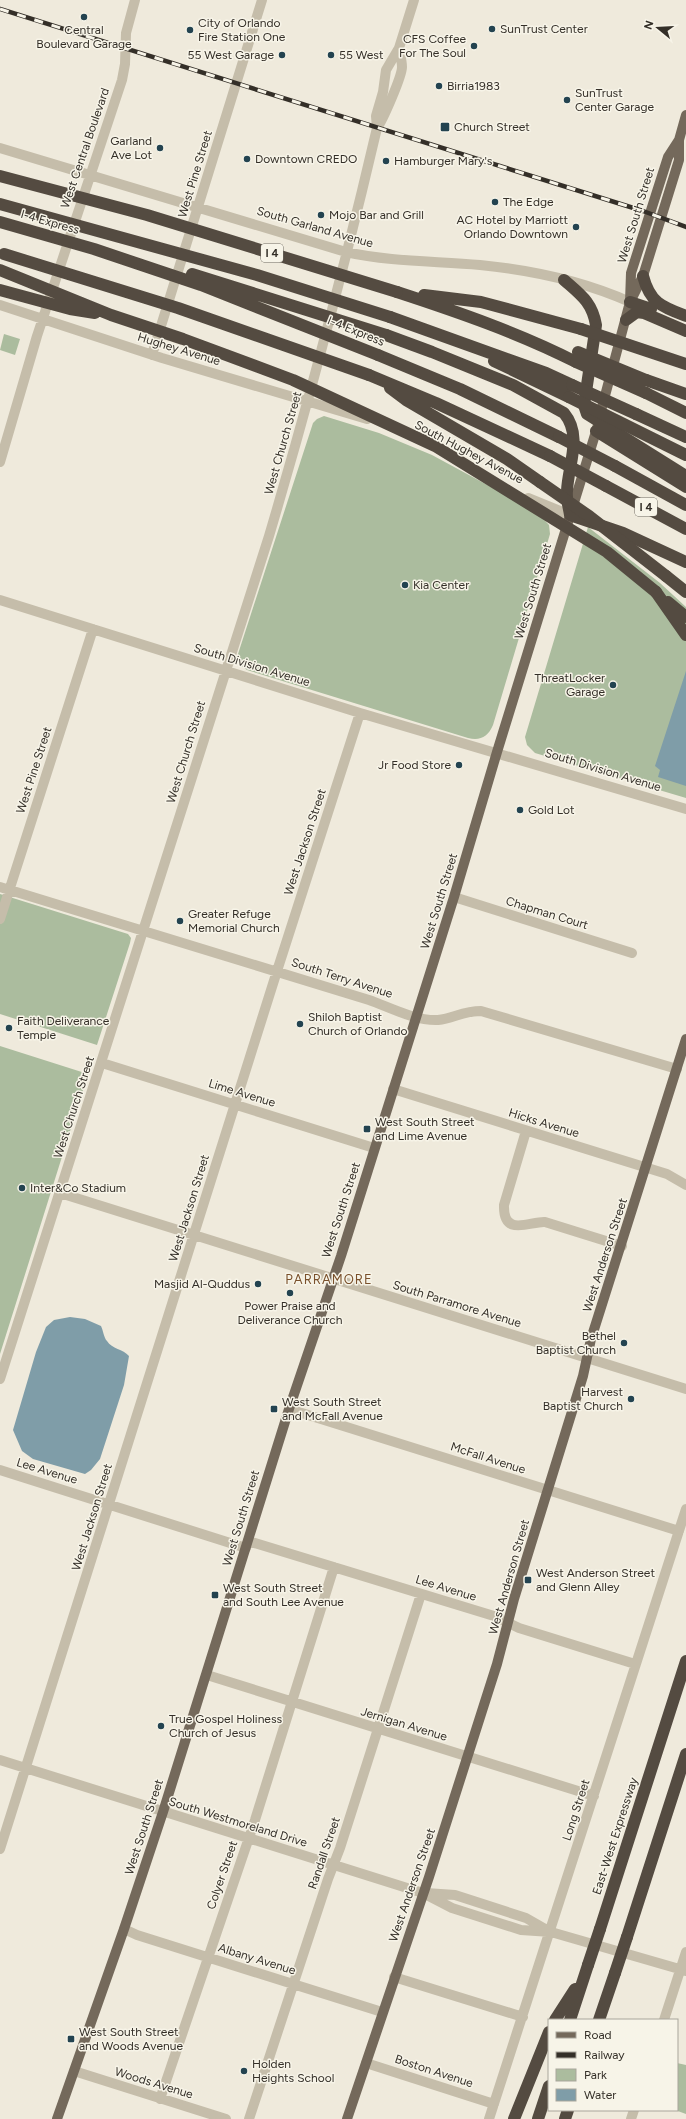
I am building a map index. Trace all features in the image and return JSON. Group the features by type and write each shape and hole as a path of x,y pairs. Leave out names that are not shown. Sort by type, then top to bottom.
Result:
{"highway":[{"name":"I 4","path":"0,176 147,215 446,308 577,357 686,412"},
{"name":"I-4 Express","path":"0,204 257,276 390,317 450,338 468,349 570,391"},
{"name":"I-4 Express","path":"0,222 94,249 201,285 378,355 460,389 559,437 686,505"},
{"path":"94,249 225,283 386,335 514,385 564,413 570,420 574,436 567,491 570,515 623,533 686,562"},
{"name":"I 4","path":"0,253 178,308 374,377 436,403 550,456 686,529"},
{"path":"0,270 111,315 183,339 293,380 436,446 606,552 686,617"},
{"path":"643,276 656,303 669,310 686,316"},
{"path":"564,280 587,300 594,312 596,325 584,405 587,414 597,427 686,487"},
{"path":"0,290 70,309 111,315"},
{"path":"397,292 481,302 581,329 686,364"},
{"path":"630,302 686,322"},
{"path":"626,320 637,312 644,313 686,331"},
{"path":"577,357 686,394"},
{"path":"374,377 406,400 507,458 589,516 686,592"},
{"path":"570,391 636,414 686,437"},
{"path":"570,391 686,455"},
{"path":"597,427 686,476"},
{"path":"656,592 686,635"},
{"name":"East-West Expressway","path":"570,2019 686,1660"},
{"path":"599,2019 686,1754"},
{"path":"556,2019 586,1969"},
{"path":"514,2119 548,2034"},
{"path":"538,2119 548,2089"}],"main road":[{"name":"West South Street","path":"630,302 643,276 679,160 686,115"},
{"name":"West South Street","path":"57,2119 124,1929 163,1812 289,1409 333,1279 454,897 597,427 626,320 630,302 632,273 647,218 668,157 682,141"},
{"name":"West Anderson Street","path":"347,2119 467,1757 583,1376 591,1339 622,1246 686,1039"}],"street":[{"name":"West Central Boulevard","path":"0,462 42,319 122,80 125,64 126,33 135,0"},
{"name":"West Pine Street","path":"152,355 262,0"},
{"name":"West Church Street","path":"0,1379 269,536 308,402 346,252 377,128 376,116 383,92 385,76 389,64 399,48 414,0"},
{"name":"West Church Street","path":"377,128 384,119 392,95 399,81 402,67 399,48"},
{"path":"389,64 402,67"},
{"path":"385,76 390,80 399,81"},
{"name":"South Garland Avenue","path":"0,148 346,252 400,261 497,267 564,280 610,293 630,302"},
{"name":"Hughey Avenue","path":"0,305 152,355 308,402"},
{"name":"South Hughey Avenue","path":"308,402 368,419 415,437 445,452 523,496 570,515"},
{"name":"South Division Avenue","path":"0,600 360,713 513,756 686,809"},
{"name":"West Pine Street","path":"0,919 5,888 93,629"},
{"name":"West Jackson Street","path":"0,1849 360,713"},
{"name":"South Terry Avenue","path":"5,888 143,932 277,971 416,1017 436,1020 468,1011 481,1011 677,1069"},
{"name":"Chapman Court","path":"454,897 632,953"},
{"name":"Lime Avenue","path":"102,1063 374,1148"},
{"name":"Hicks Avenue","path":"393,1089 646,1167 667,1174 686,1185"},
{"path":"526,1131 506,1199 506,1216 514,1225 527,1226 538,1222 545,1222 622,1246"},
{"name":"South Parramore Avenue","path":"60,1193 686,1389"},
{"name":"McFall Avenue","path":"289,1409 679,1530"},
{"name":"Lee Avenue","path":"0,1470 247,1544 334,1567 494,1616 508,1623 636,1664"},
{"name":"Long Street","path":"489,2119 551,1932 686,1509"},
{"name":"Colyer Street","path":"160,2099 292,1703 334,1567"},
{"name":"Randall Street","path":"249,2119 334,1865 421,1594"},
{"name":"Jernigan Avenue","path":"207,1675 292,1703 594,1796"},
{"name":"South Westmoreland Drive","path":"0,1760 247,1839 423,1893 455,1895 526,1918 551,1932 683,1970"},
{"name":"Albany Avenue","path":"124,1929 137,1935 208,1958 382,2012"},
{"path":"664,2019 683,1970 686,1952"},
{"path":"394,1977 523,2017"},
{"name":"Boston Avenue","path":"366,2063 494,2104"},
{"name":"Woods Avenue","path":"74,2071 226,2119"}],"green space":[{"path":"4,334 20,339 15,355 0,350"},
{"path":"324,416 379,433 432,455 537,512 549,525 550,534 493,725 489,733 483,737 476,739 468,738 247,670 239,664 238,654 313,423 317,419"},
{"name":"ThreatLocker Garage","path":"588,527 660,583 686,607 686,798 535,753 527,745 525,737"},
{"path":"0,894 128,934 131,938 97,1045 0,1014"},
{"name":"Inter&Co Stadium","path":"0,1046 88,1074 0,1354"},
{"path":"678,2063 686,2065 686,2114 678,2111"}],"water":[{"path":"686,671 686,786 658,777 660,770 655,766"},
{"path":"70,1317 85,1319 101,1326 105,1338 109,1344 129,1356 124,1385 100,1459 91,1470 85,1474 33,1459 22,1451 13,1430 36,1352 46,1327 54,1320"}],"railway":[{"path":"0,9 643,211 686,227"}],"place":[{"name":"Central Boulevard Garage","path":"84,17"},
{"name":"SunTrust Center","path":"492,29"},
{"name":"City of Orlando Fire Station One","path":"190,30"},
{"name":"CFS Coffee For The Soul","path":"474,46"},
{"name":"55 West Garage","path":"282,55"},
{"name":"55 West","path":"331,55"},
{"name":"Birria1983","path":"439,86"},
{"name":"SunTrust Center Garage","path":"567,100"},
{"name":"Church Street","path":"445,127"},
{"name":"Garland Ave Lot","path":"160,148"},
{"name":"Downtown CREDO","path":"247,159"},
{"name":"Hamburger Mary's","path":"386,161"},
{"name":"The Edge","path":"495,202"},
{"name":"Mojo Bar and Grill","path":"321,215"},
{"name":"AC Hotel by Marriott Orlando Downtown","path":"576,227"},
{"name":"Kia Center","path":"405,585"},
{"name":"ThreatLocker Garage","path":"613,685"},
{"name":"Jr Food Store","path":"459,765"},
{"name":"Gold Lot","path":"520,810"},
{"name":"Greater Refuge Memorial Church","path":"180,921"},
{"name":"Shiloh Baptist Church of Orlando","path":"300,1024"},
{"name":"Faith Deliverance Temple","path":"9,1028"},
{"name":"West South Street and Lime Avenue","path":"367,1129"},
{"name":"Inter&Co Stadium","path":"22,1188"},
{"name":"Masjid Al-Quddus","path":"258,1284"},
{"name":"Power Praise and Deliverance Church","path":"290,1293"},
{"name":"Bethel Baptist Church","path":"624,1343"},
{"name":"Harvest Baptist Church","path":"631,1399"},
{"name":"West South Street and McFall Avenue","path":"274,1409"},
{"name":"West Anderson Street and Glenn Alley","path":"528,1580"},
{"name":"West South Street and South Lee Avenue","path":"215,1595"},
{"name":"True Gospel Holiness Church of Jesus","path":"161,1726"},
{"name":"West South Street and Woods Avenue","path":"71,2039"},
{"name":"Holden Heights School","path":"244,2071"}],"district":[{"name":"PARRAMORE","path":"329,1279"}]}
